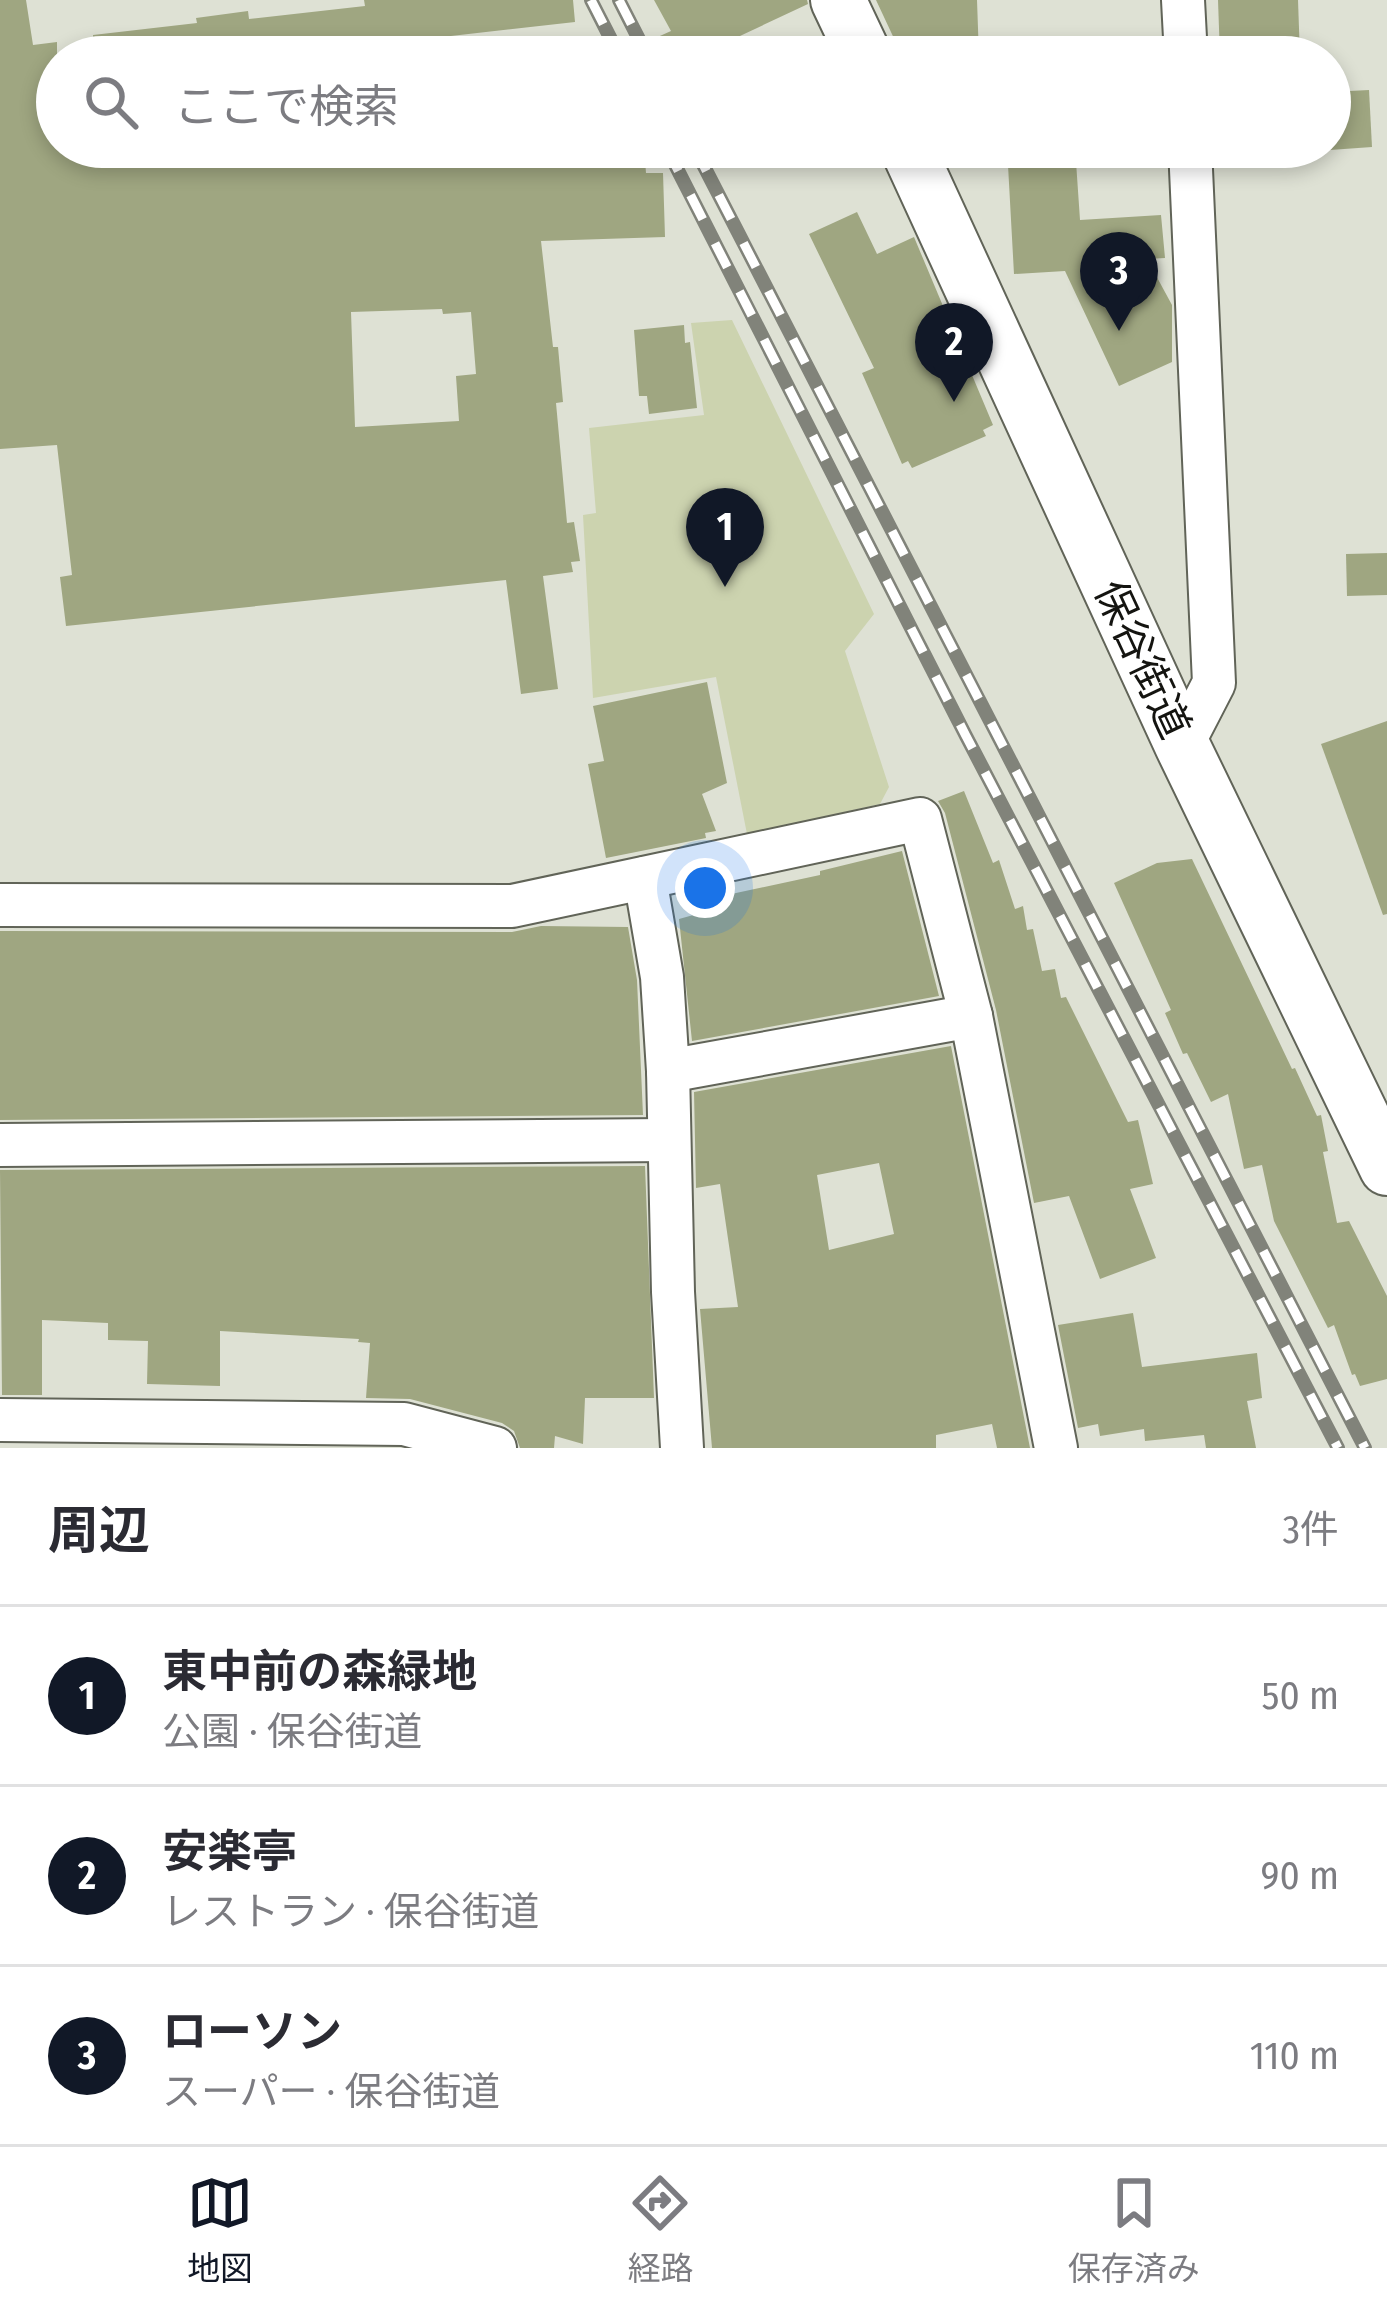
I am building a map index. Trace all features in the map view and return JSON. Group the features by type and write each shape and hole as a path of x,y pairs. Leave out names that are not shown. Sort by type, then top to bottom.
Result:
{"main road":[{"path":"838,0 855,36"},
{"name":"保谷街道","path":"917,168 1182,745 1387,1168"}],"street":[{"path":"1183,0 1185,36"},
{"path":"1182,745 1214,683 1191,168"},
{"path":"0,905 512,906 920,819 971,1016 1056,1448"},
{"path":"645,878 662,977 682,1448"},
{"path":"668,1071 971,1016"},
{"path":"0,1145 670,1140"},
{"path":"0,1420 115,1436 295,1420 404,1424 495,1448"}],"green space":[{"path":"732,320 874,614 845,651 889,787 880,804 747,834 716,677 593,698 583,515 596,513 589,428 704,415 691,323"}],"building":[{"path":"0,0 26,0 36,45 36,168 646,168 646,173 663,173 665,237 541,241 553,347 558,347 563,402 556,403 567,523 574,522 580,561 571,562 573,572 543,576 558,689 521,694 506,580 66,626 60,577 72,575 57,445 0,449","holes":["351,312 471,312 476,374 456,376 459,421 355,427"]},
{"path":"364,0 573,0 575,22 451,36 93,36 197,23 196,18 248,11 249,19 365,6"},
{"path":"654,0 807,0 808,4 740,36 660,36 671,31"},
{"path":"876,0 977,0 978,36 893,36"},
{"path":"1218,0 1298,0 1299,36 1219,36"},
{"path":"1369,90 1372,147 1351,148 1351,91"},
{"path":"1008,168 1076,168 1080,220 1161,215 1165,258 1147,259 1172,305 1172,362 1119,386 1065,271 1014,274"},
{"path":"857,212 877,254 914,237 993,425 983,430 986,436 912,468 908,461 902,464 862,373 874,368 809,234"},
{"path":"684,325 697,408 649,414 647,396 639,396 634,330"},
{"path":"1387,553 1387,595 1347,596 1346,554"},
{"path":"707,682 727,783 702,794 716,831 705,833 706,838 606,858 588,764 604,761 593,706"},
{"path":"1387,721 1387,914 1383,915 1321,744"},
{"path":"964,791 993,863 999,860 1015,909 1023,906 1027,930 1033,929 1042,971 1055,969 1061,998 1066,997 1128,1122 1138,1120 1153,1184 1130,1189 1156,1258 1100,1279 1069,1196 1034,1203 996,1010 938,801"},
{"path":"902,851 939,996 692,1041 679,919 697,914 694,902 820,875 820,871"},
{"path":"1192,859 1292,1069 1317,1116 1321,1115 1337,1223 1349,1221 1387,1296 1387,1379 1360,1386 1352,1375 1334,1325 1328,1328 1274,1221 1262,1165 1244,1169 1228,1094 1211,1102 1187,1053 1183,1054 1165,1013 1171,1010 1114,883 1157,863"},
{"path":"541,926 628,927 637,980 643,1115 0,1120 0,931 512,932"},
{"path":"951,1046 1030,1448 997,1448 992,1424 936,1435 936,1448 712,1448 700,1309 738,1307 720,1184 696,1188 694,1092","holes":["879,1163 894,1234 829,1250 817,1175"]},
{"path":"645,1166 654,1398 585,1398 583,1444 555,1436 554,1448 520,1448 514,1431 502,1423 410,1399 366,1398 370,1343 359,1339 220,1331 220,1386 147,1384 148,1341 108,1340 108,1323 42,1320 42,1395 2,1395 0,1170"},
{"path":"1133,1313 1142,1367 1257,1353 1262,1398 1247,1401 1256,1448 1206,1448 1204,1435 1145,1441 1144,1429 1100,1436 1098,1424 1078,1428 1058,1325"}],"railway":[{"path":"591,0 609,36"},
{"path":"619,0 637,36"},
{"path":"677,168 966,736 1338,1448"},
{"path":"705,168 1365,1448"}],"place":[{"name":"ローソン","path":"1119,331"},
{"name":"安楽亭","path":"954,402"},
{"name":"東中前の森緑地","path":"725,587"}]}
